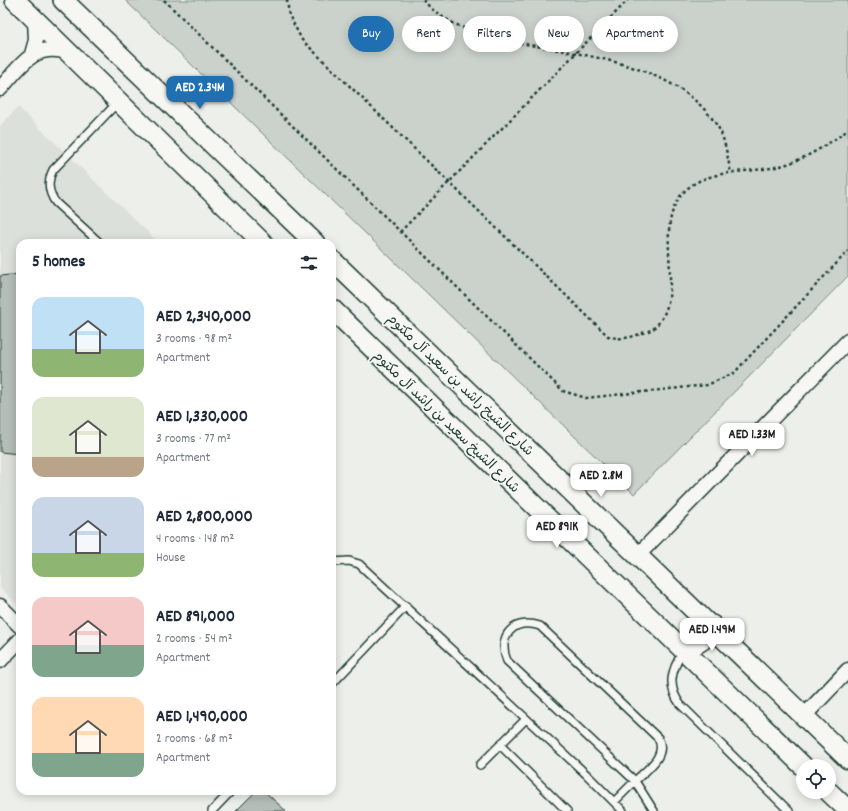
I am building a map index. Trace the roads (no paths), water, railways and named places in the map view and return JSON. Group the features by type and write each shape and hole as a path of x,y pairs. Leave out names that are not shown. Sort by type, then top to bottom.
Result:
{"main road":[{"path":"16,0 67,52 260,239"},
{"path":"63,0 311,239"},
{"name":"شارع الشيخ راشد بن سعيد آل مكتوم","path":"336,264 712,625 848,759"},
{"name":"شارع الشيخ سعيد بن راشد آل مكتوم","path":"336,313 796,759"},
{"path":"685,650 701,641 712,625"},
{"path":"836,799 848,810"}],"street":[{"path":"0,89 32,54 36,40 35,20"},
{"path":"32,54 50,49 67,52"},
{"path":"638,555 848,341"},
{"path":"0,606 16,622"},
{"path":"0,661 16,644"},
{"path":"804,716 848,670"}],"lane":[{"path":"96,239 56,203 51,197 48,183 53,170 118,101"},
{"path":"336,562 349,561 359,564 406,606 623,811"},
{"path":"336,680 406,606"},
{"path":"614,802 635,781 658,758 662,747 658,738 540,626 531,623 513,627 507,634 504,643 504,652 507,661 635,781 654,811"},
{"path":"685,650 672,674 672,690 675,698 789,811"},
{"path":"480,765 526,719"},
{"path":"500,745 567,811"},
{"path":"212,811 227,795"}]}
